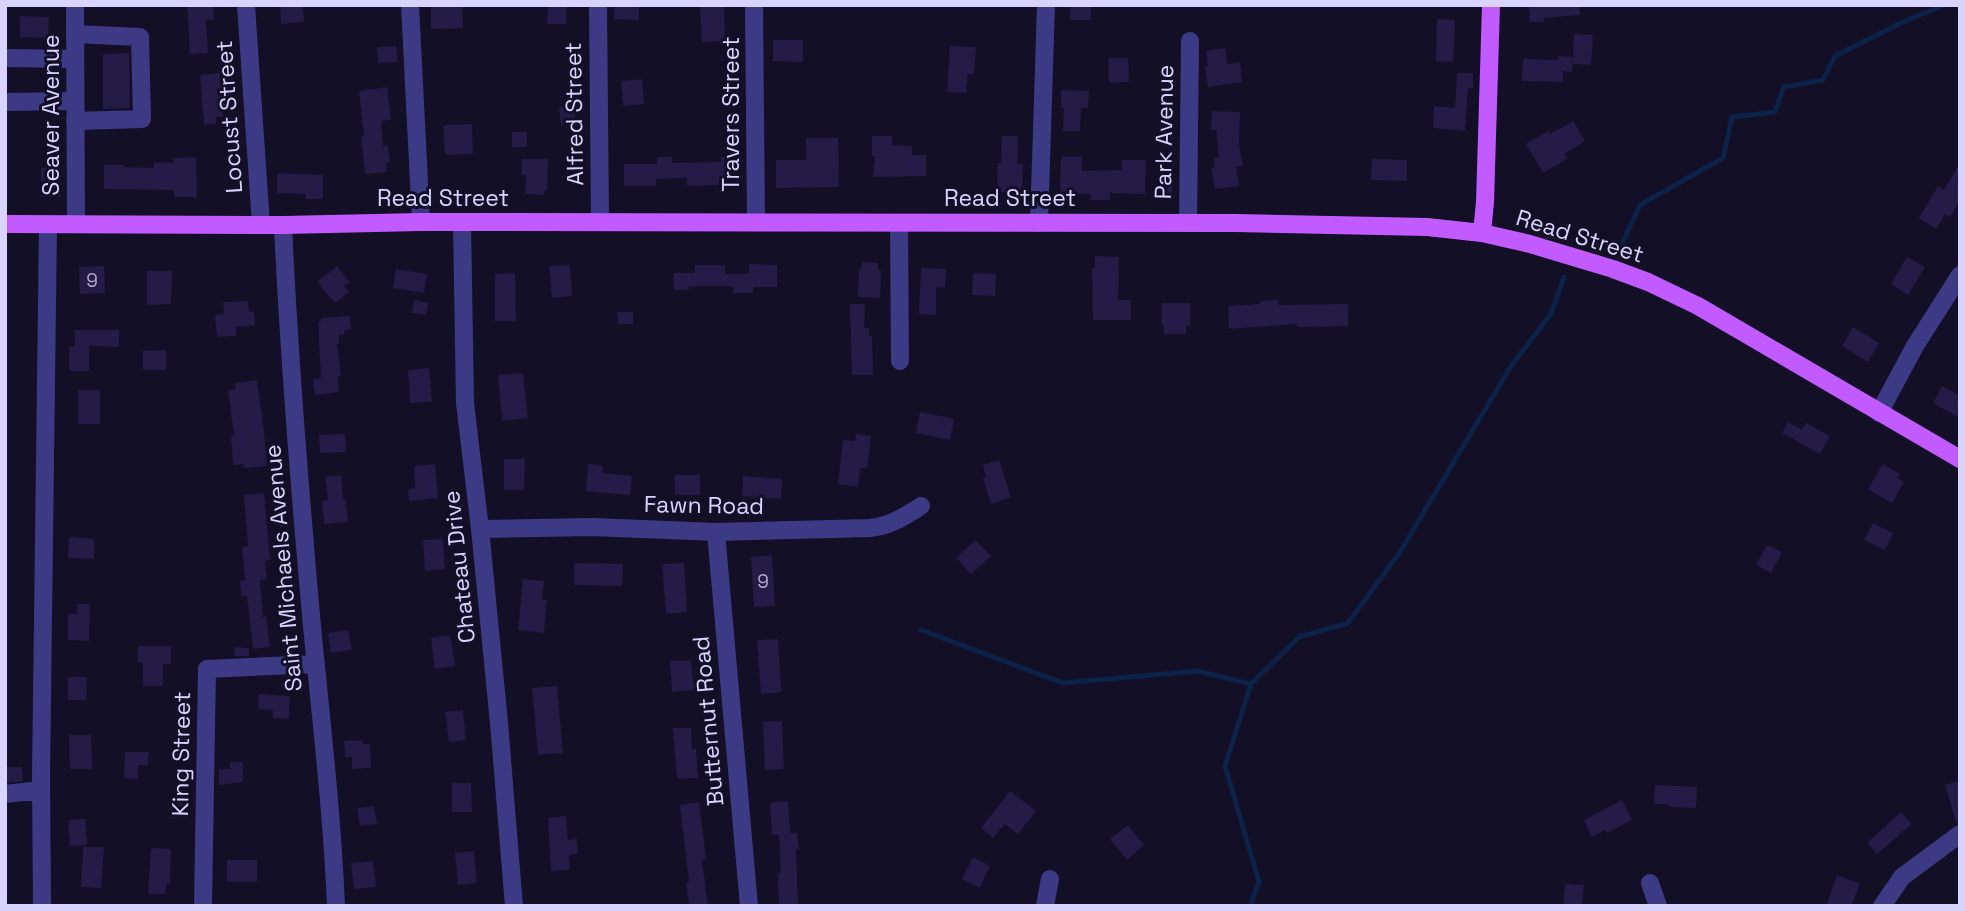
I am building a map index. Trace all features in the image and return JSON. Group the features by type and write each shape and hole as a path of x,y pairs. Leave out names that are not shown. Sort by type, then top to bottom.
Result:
{"main road":[{"path":"1482,233 1491,5"},
{"name":"Read Street","path":"5,224 1188,223 1427,227 1482,233 1530,244 1648,282 1698,306 1960,459"}],"street":[{"name":"Seaver Avenue","path":"75,5 76,224"},
{"name":"Locust Street","path":"246,5 261,225"},
{"path":"410,5 421,222"},
{"name":"Alfred Street","path":"598,5 600,222"},
{"name":"Travers Street","path":"754,5 756,222"},
{"path":"1039,223 1046,5"},
{"path":"75,34 140,37 142,119 75,121"},
{"name":"Park Avenue","path":"1188,223 1190,41"},
{"path":"5,58 75,59"},
{"path":"5,102 75,101"},
{"name":"Chateau Drive","path":"462,222 466,403 498,709 514,906"},
{"path":"899,223 900,361"},
{"path":"42,906 48,224"},
{"name":"Saint Michaels Avenue","path":"284,225 287,312 334,855 335,906"},
{"path":"1879,412 1960,275"},
{"name":"Fawn Road","path":"480,529 592,527 716,532 870,528 898,521 921,506"},
{"name":"Butternut Road","path":"716,532 749,906"},
{"name":"King Street","path":"204,906 207,669 316,664"},
{"path":"5,794 41,790"},
{"path":"1882,906 1902,877 1960,834"},
{"path":"1045,906 1050,879"},
{"path":"1650,883 1658,906"}],"building":[{"path":"187,5 213,5 214,20 206,20 208,53 190,54"},
{"path":"280,5 303,5 304,22 281,24"},
{"path":"548,5 566,5 566,24 547,24"},
{"path":"614,5 639,5 639,20 614,19"},
{"path":"724,5 725,41 702,42 700,6"},
{"path":"1070,5 1091,5 1091,20 1070,20"},
{"path":"1579,5 1580,15 1530,22 1529,7"},
{"path":"462,6 463,28 431,29 431,7"},
{"path":"20,16 49,17 48,38 20,37"},
{"path":"1437,19 1455,20 1453,62 1436,61"},
{"path":"1574,34 1593,35 1591,65 1573,64"},
{"path":"773,40 803,40 803,62 773,61"},
{"path":"396,46 398,62 378,63 377,47"},
{"path":"950,46 976,47 974,74 968,74 966,93 947,92"},
{"path":"1225,48 1227,64 1240,62 1242,82 1208,87 1206,51"},
{"path":"129,53 130,108 103,109 103,54"},
{"path":"1558,56 1573,57 1572,72 1563,71 1563,82 1522,81 1523,59 1558,60"},
{"path":"1108,58 1128,58 1129,82 1109,83"},
{"path":"220,73 223,117 216,117 216,124 204,125 200,75"},
{"path":"1457,73 1473,73 1473,88 1468,88 1465,131 1433,128 1434,106 1455,108"},
{"path":"642,79 644,104 623,106 621,81"},
{"path":"387,87 391,120 381,121 383,146 388,146 390,162 386,163 387,172 365,174 359,91"},
{"path":"1061,90 1089,91 1088,108 1081,108 1080,131 1063,131 1064,108 1061,108"},
{"path":"574,105 576,123 561,125 559,107"},
{"path":"1212,111 1240,112 1239,144 1243,166 1236,167 1239,186 1215,189 1211,168 1215,167 1214,158 1219,157 1216,130 1211,130"},
{"path":"1573,121 1585,141 1564,154 1567,159 1543,173 1526,144"},
{"path":"472,124 473,154 445,155 443,125"},
{"path":"512,132 527,132 527,147 512,147"},
{"path":"872,136 892,136 892,145 912,146 912,155 926,155 926,176 873,177 875,156 872,156"},
{"path":"1002,136 1018,136 1017,164 1023,164 1022,192 997,192"},
{"path":"806,138 838,138 839,187 776,188 776,160 806,160"},
{"path":"1061,156 1082,157 1082,171 1122,170 1122,160 1146,160 1145,194 1110,193 1110,200 1091,200 1091,194 1060,193"},
{"path":"196,157 197,197 174,197 174,190 104,189 104,165 154,168 154,162 173,163 173,158"},
{"path":"657,157 672,157 672,163 721,162 721,157 736,157 736,178 719,178 720,185 687,186 687,178 656,179 656,186 624,186 624,164 657,164"},
{"path":"522,159 548,159 547,191 544,191 544,195 525,194 526,175 522,175"},
{"path":"1372,159 1407,160 1407,181 1371,180"},
{"path":"1960,163 1960,201 1950,217 1945,214 1936,229 1919,218 1938,186 1944,190"},
{"path":"41,168 60,168 61,197 41,197"},
{"path":"277,173 323,175 323,199 306,199 306,194 277,193"},
{"path":"1158,185 1172,185 1172,199 1158,199"},
{"path":"1095,256 1119,257 1118,300 1131,300 1131,320 1093,320 1092,268 1095,268"},
{"path":"1907,257 1925,267 1908,295 1891,284"},
{"path":"862,262 878,263 878,270 881,270 880,298 858,297 859,268 862,269"},
{"path":"749,264 777,265 777,287 753,287 753,293 733,293 733,286 689,286 689,290 674,290 674,273 695,273 695,265 725,265 725,274 749,274"},
{"path":"570,265 572,296 552,298 549,266"},
{"path":"104,266 105,293 80,294 79,267"},
{"path":"337,266 350,282 344,286 349,292 335,303 317,282"},
{"path":"921,268 946,269 945,288 936,287 936,315 919,314"},
{"path":"396,269 427,274 424,293 393,288"},
{"path":"147,271 172,271 171,304 147,305"},
{"path":"515,273 516,321 495,321 495,274"},
{"path":"973,273 996,274 995,296 972,295"},
{"path":"414,300 428,303 426,315 412,313"},
{"path":"1278,300 1279,305 1348,304 1348,326 1297,327 1297,324 1229,329 1228,306"},
{"path":"248,301 249,312 254,311 255,325 236,327 236,336 217,337 215,315 224,314 223,302"},
{"path":"1162,303 1190,303 1190,325 1186,325 1186,334 1164,334"},
{"path":"850,304 865,304 864,328 869,328 869,336 872,336 873,375 852,375"},
{"path":"617,312 633,312 633,324 618,324"},
{"path":"350,316 351,329 344,330 345,335 339,335 337,344 341,376 338,376 339,392 315,395 313,379 321,378 318,322 321,318"},
{"path":"1853,327 1879,343 1868,362 1842,346"},
{"path":"75,330 119,330 119,347 89,346 89,371 69,371 69,347 75,347"},
{"path":"166,350 166,370 143,370 143,351"},
{"path":"429,368 432,402 410,403 408,370"},
{"path":"523,373 528,418 502,421 498,375"},
{"path":"257,380 267,466 244,468 243,464 233,465 231,436 234,436 228,390 236,389 235,383"},
{"path":"1942,386 1960,396 1960,418 1933,403"},
{"path":"78,390 100,390 100,424 78,424"},
{"path":"920,412 954,419 950,440 916,433"},
{"path":"1788,422 1802,430 1806,423 1830,436 1820,454 1782,433"},
{"path":"345,434 346,452 320,453 319,435"},
{"path":"856,434 871,436 867,468 860,468 858,487 838,484 843,440 855,441"},
{"path":"504,459 525,459 524,490 504,490"},
{"path":"999,460 1011,497 991,504 983,478 986,477 983,465"},
{"path":"435,464 438,498 409,501 408,489 415,488 414,466"},
{"path":"588,464 603,465 602,473 632,476 630,495 586,491"},
{"path":"1883,464 1900,474 1897,478 1904,482 1892,503 1868,489"},
{"path":"341,475 348,522 324,524 322,501 328,500 325,477"},
{"path":"675,475 700,475 700,495 675,495"},
{"path":"743,476 782,479 781,499 742,496"},
{"path":"264,493 270,560 265,561 267,579 260,580 263,617 266,616 270,647 253,649 247,596 241,597 240,581 245,580 242,547 248,546 244,495"},
{"path":"1873,523 1893,533 1885,550 1864,540"},
{"path":"69,537 94,539 94,559 68,558"},
{"path":"443,539 445,569 425,571 423,540"},
{"path":"975,540 991,556 971,574 956,558"},
{"path":"1767,545 1782,552 1771,573 1756,565"},
{"path":"772,555 775,606 754,607 751,557"},
{"path":"574,563 623,564 622,586 574,585"},
{"path":"684,563 687,612 666,614 662,564"},
{"path":"523,579 544,581 542,599 547,600 544,633 518,630"},
{"path":"77,604 90,604 89,641 68,640 68,614 77,614"},
{"path":"348,630 352,650 331,653 328,633"},
{"path":"450,635 455,666 435,669 431,638"},
{"path":"778,639 781,692 761,694 757,640"},
{"path":"138,646 171,646 171,664 163,664 163,686 143,686 143,662 138,662"},
{"path":"235,647 249,648 249,656 234,656"},
{"path":"691,660 694,690 672,692 670,661"},
{"path":"68,677 87,677 86,700 68,700"},
{"path":"557,686 563,753 538,755 532,688"},
{"path":"259,694 290,696 289,719 273,718 273,710 258,709"},
{"path":"463,710 466,740 449,742 445,712"},
{"path":"782,721 784,769 765,770 763,722"},
{"path":"673,728 691,728 698,778 677,779"},
{"path":"69,735 91,735 92,769 70,769"},
{"path":"363,740 363,744 370,744 371,768 352,769 352,757 345,757 344,741"},
{"path":"125,752 149,752 148,765 138,765 138,779 124,778"},
{"path":"230,762 243,762 243,782 219,785 219,769 230,769"},
{"path":"5,767 22,767 23,781 5,783"},
{"path":"1960,781 1960,821 1956,822 1945,785"},
{"path":"452,783 471,783 472,812 452,812"},
{"path":"1655,785 1697,787 1696,808 1654,804"},
{"path":"1010,791 1036,811 1018,834 1005,824 993,838 981,828"},
{"path":"174,795 187,795 187,818 169,818"},
{"path":"1622,800 1632,820 1607,833 1605,830 1592,837 1584,820"},
{"path":"788,801 790,833 797,833 799,849 796,849 798,906 779,906 779,835 772,835 770,803"},
{"path":"699,802 708,906 689,906 686,883 689,882 680,805"},
{"path":"374,806 377,824 360,826 357,808"},
{"path":"1901,812 1912,824 1877,854 1867,843"},
{"path":"566,816 568,840 577,839 578,854 569,855 570,870 551,871 548,818"},
{"path":"85,819 87,845 70,846 68,820"},
{"path":"1128,825 1144,845 1127,860 1110,839"},
{"path":"83,847 104,847 101,888 81,887"},
{"path":"151,848 171,849 170,884 166,884 165,894 148,894"},
{"path":"474,851 477,883 458,885 455,853"},
{"path":"973,857 990,866 980,888 962,879"},
{"path":"227,860 257,860 257,882 227,882"},
{"path":"373,861 376,887 354,889 351,863"},
{"path":"1837,875 1860,884 1851,906 1826,906"},
{"path":"1565,884 1584,885 1582,906 1563,906"}],"waterway":[{"path":"1620,248 1640,205 1723,158 1732,117 1775,112 1784,87 1823,80 1835,56 1944,5"},
{"path":"1250,906 1259,882 1225,766 1251,684 1299,637 1348,623 1400,552 1511,366 1551,314 1564,277"},
{"path":"921,630 1063,683 1197,671 1251,684"}]}
